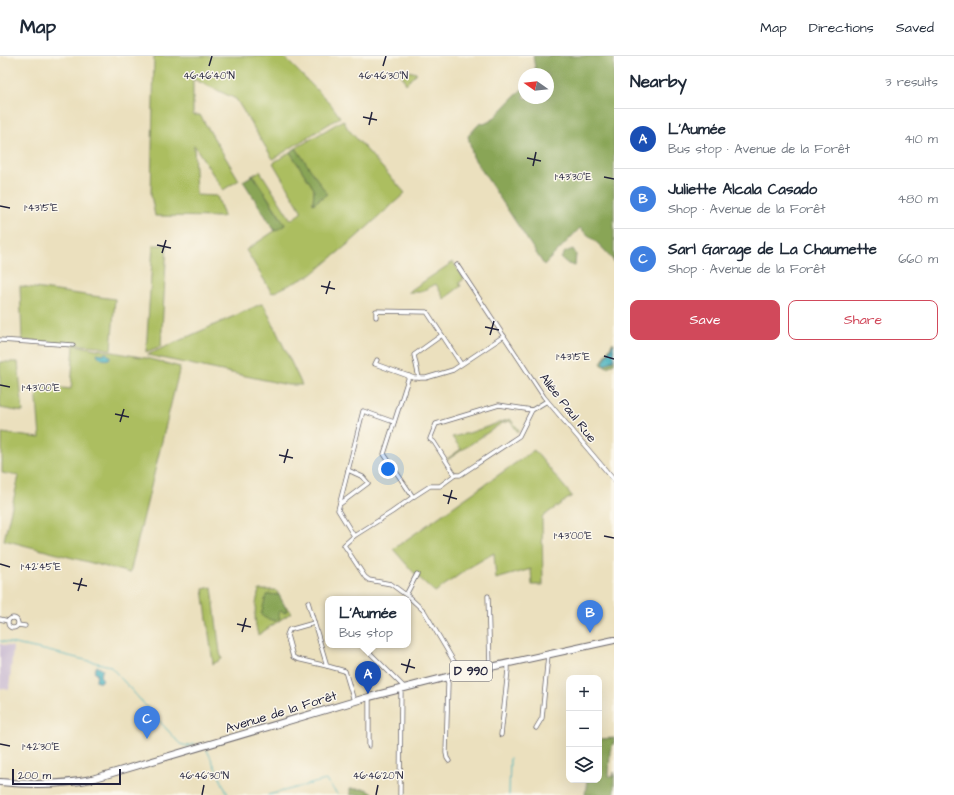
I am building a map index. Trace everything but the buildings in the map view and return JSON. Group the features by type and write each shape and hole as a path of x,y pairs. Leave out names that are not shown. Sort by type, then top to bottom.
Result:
{"main road":[{"name":"Avenue de la Forêt","path":"0,782 44,785 92,779 369,696 459,674 614,640"}],"street":[{"name":"Allée Paul Rue","path":"457,266 547,401 614,480"},
{"path":"376,317 376,311 427,312 461,364"},
{"path":"419,378 414,355 442,335"},
{"path":"377,360 375,364 409,376 426,378 453,370 504,336"},
{"path":"0,340 73,345"},
{"path":"409,376 384,454 413,497"},
{"path":"418,574 406,595 391,584 369,580 344,545 354,536 430,486 440,486 455,475 460,475 519,436 532,410 547,401"},
{"path":"455,475 434,442 430,439 436,424 499,405 532,410"},
{"path":"354,536 338,510 363,411 394,422"},
{"path":"340,504 368,483 363,477 348,470"},
{"path":"488,596 490,667"},
{"path":"411,599 424,611 456,665 459,674"},
{"path":"308,602 328,666"},
{"path":"0,619 8,621 11,618 15,618 18,621 18,625"},
{"path":"8,621 9,626 12,628 18,625 25,626"},
{"path":"314,623 290,630 286,635 293,657 345,671 354,701"},
{"path":"365,648 403,686 400,795"},
{"path":"536,728 542,718 548,655"},
{"path":"501,735 508,663"},
{"path":"446,677 448,684 446,753 449,761"},
{"path":"369,696 369,746"}],"shaded area":[{"path":"0,644 13,647 9,690 0,688"}],"green space":[{"path":"154,56 283,56 330,103 340,117 273,159 236,99 193,79 193,115 200,115 239,180 223,190 194,145 196,195 217,196 224,216 155,216 151,195"},
{"path":"533,56 614,56 614,262 603,248 580,228 544,265 473,157 468,136 480,123 484,124 492,120 518,93 518,104 554,104 554,68 535,68"},
{"path":"399,69 417,73 406,84"},
{"path":"343,120 348,129 405,193 353,240 311,275 272,293 246,250 285,224 253,175 260,171 291,220 302,212 273,163 290,152 314,189 313,204 326,194 296,148"},
{"path":"296,148 327,194 313,204 314,189 290,152"},
{"path":"253,175 285,225 275,231 243,181"},
{"path":"153,245 167,245 161,346 146,352"},
{"path":"573,249 576,254 575,266 568,264 561,258 565,252"},
{"path":"453,262 464,279 459,283 461,286 444,299 436,284 420,292 408,292"},
{"path":"20,286 115,299 111,350 95,346 22,340"},
{"path":"261,304 264,305 302,385 288,385 147,355"},
{"path":"613,342 614,345 613,344 605,365 614,359 614,363 608,367 603,366 601,363"},
{"path":"74,345 146,358 180,367 130,573 4,540 19,476 2,473 2,433 40,438 36,387 43,386 71,389"},
{"path":"0,362 18,362 23,412 0,408"},
{"path":"510,419 519,430 518,432 510,421 502,423 447,460 461,449 452,437 469,433"},
{"path":"534,450 572,496 542,517 543,585 532,585 531,569 496,579 494,553 470,567 435,592 414,573 393,549"},
{"path":"212,587 222,659 213,664 203,589"},
{"path":"259,590 276,590 279,595 266,596 279,615 279,612 281,611 285,613 287,610 285,605 292,612 258,635 255,623 255,612"},
{"path":"269,594 279,595 287,610 285,613 281,611 279,612 280,618 275,621 261,615 266,596"},
{"path":"614,738 610,751 609,776 613,777 614,772 614,795 585,795 587,783 602,783 602,739"},
{"path":"350,789 366,789 375,795 350,795"}],"water":[{"path":"613,344 614,359 605,365 603,363"},
{"path":"97,353 106,353 111,357 107,360 103,359 100,358"},
{"path":"97,666 103,670 100,675 103,680 101,682 97,682 96,680 97,674 94,671"}],"waterway":[{"path":"0,641 110,666 180,744 187,746 195,744"},
{"path":"207,750 228,795"},
{"path":"509,795 510,758"},
{"path":"268,795 326,780 337,794"}],"place":[{"name":"Juliette Alcala Casado","path":"590,633"},
{"name":"L'Aumée","path":"368,694"},
{"name":"Sarl Garage de La Chaumette","path":"147,739"}]}
